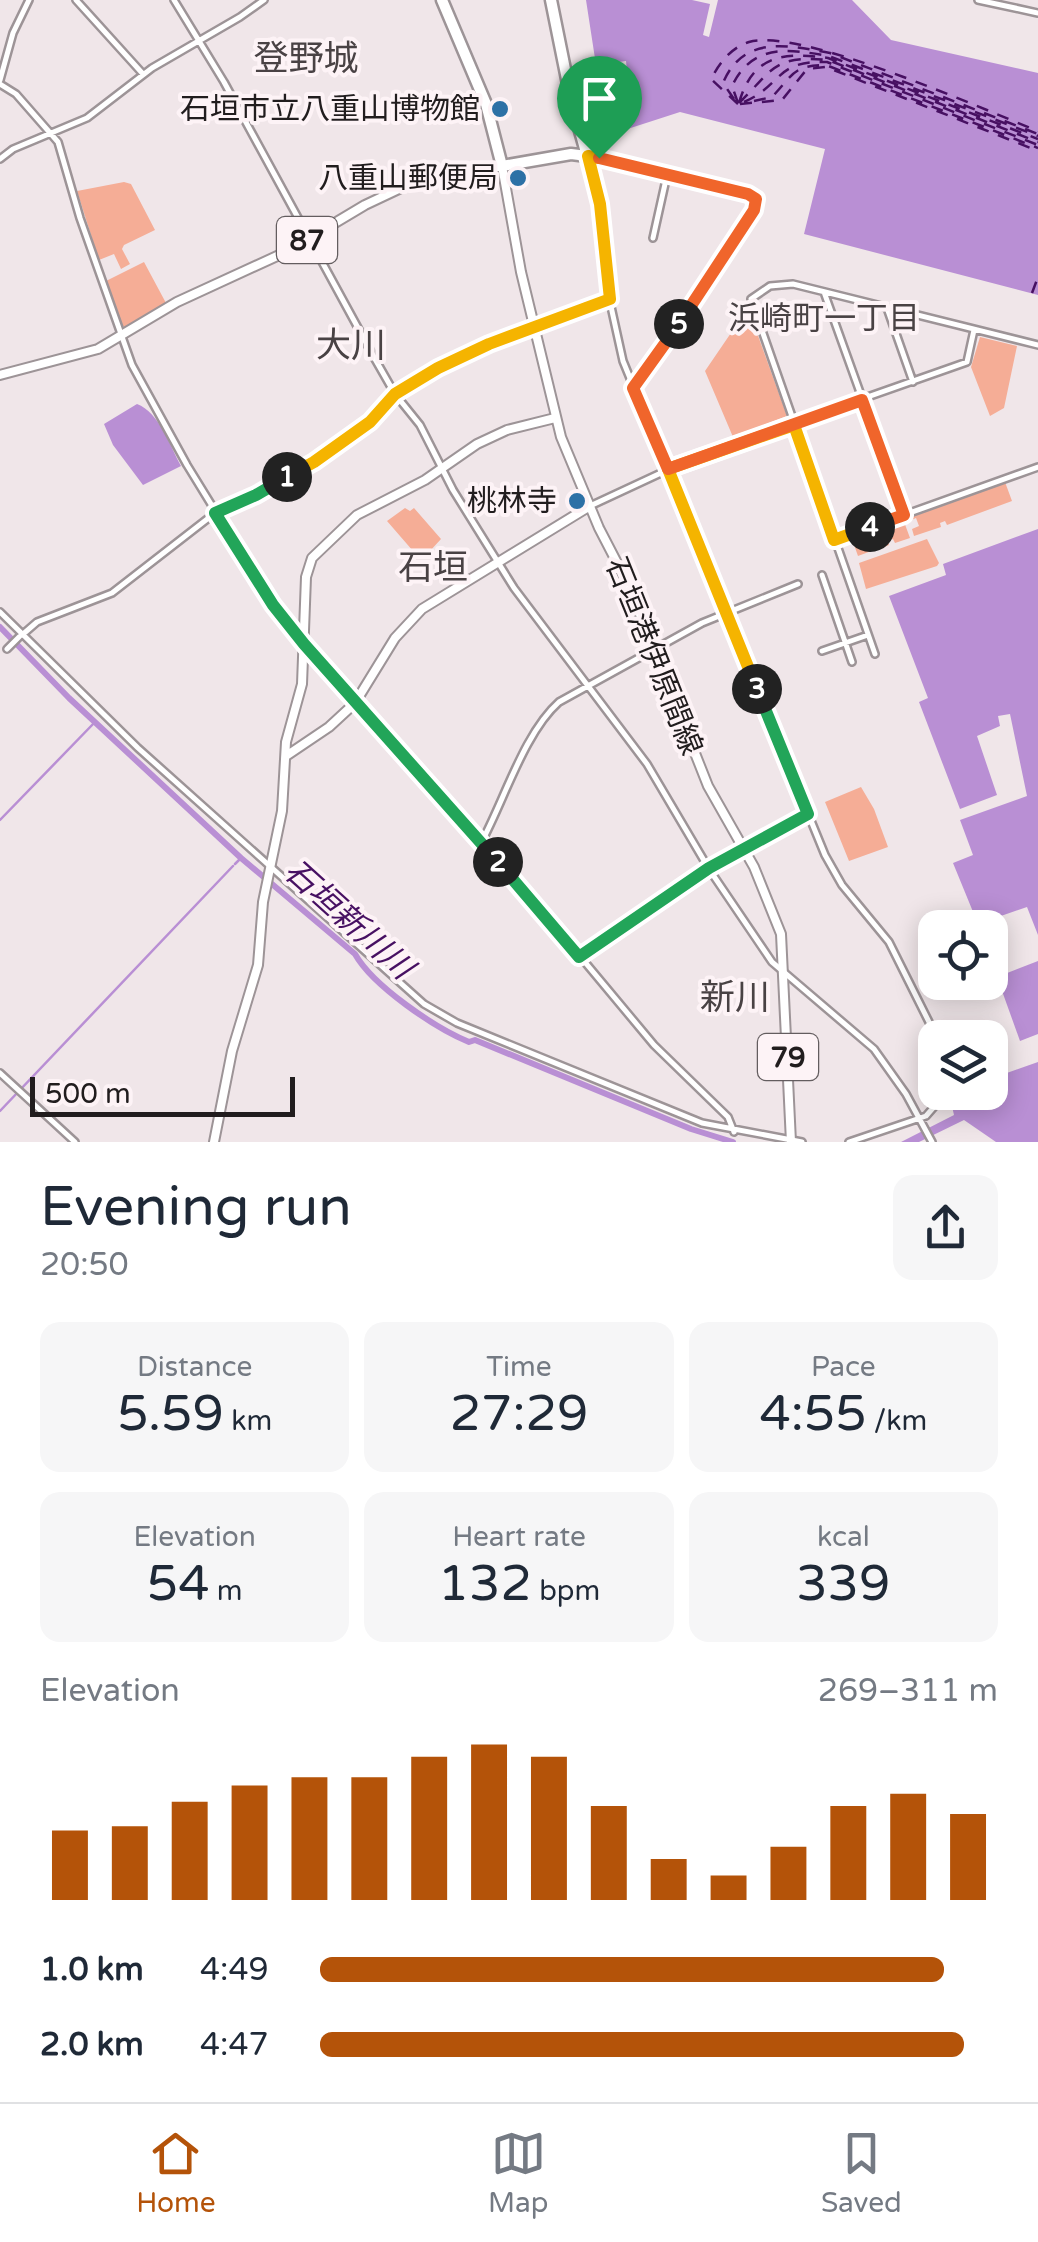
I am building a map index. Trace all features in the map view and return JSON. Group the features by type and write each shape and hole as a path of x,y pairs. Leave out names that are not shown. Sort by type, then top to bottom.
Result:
{"highway":[{"path":"442,0 486,104 502,166 570,154 588,156 551,0"},
{"path":"570,154 582,139"}],"main road":[{"name":"87","path":"0,375 98,349 177,302 310,239 401,188 445,175 502,166"},
{"name":"石垣港伊原間線","path":"502,166 518,257 555,418 590,506 628,584 708,786 744,848 781,934 791,1141"},
{"path":"214,1142 232,1051 257,970 267,885 282,811 288,732 302,684 306,576 312,558 357,515 496,435 555,418"},
{"path":"286,756 335,722 356,702 395,638 429,603 590,506"}],"street":[{"path":"29,0 13,33 0,82 51,132 62,150 80,218 132,366 215,513 273,605 304,644 654,1045 728,1117 734,1132"},
{"path":"76,0 143,74"},
{"path":"174,0 199,38 395,394 420,425 497,562 647,764 709,868 772,962 874,1049 931,1140"},
{"path":"0,159 87,118 143,74 264,0"},
{"path":"978,0 1038,13"},
{"path":"633,388 669,340 757,204 748,194 588,156 600,204 615,332 633,388 824,855 842,885 896,954 927,1020"},
{"path":"592,172 608,160"},
{"path":"653,238 668,175"},
{"path":"875,654 751,299 770,286 793,284 1038,346"},
{"path":"824,291 904,515"},
{"path":"8,649 37,622 112,593 215,513 314,462 370,422 395,394 449,362 610,299"},
{"path":"887,308 913,382"},
{"path":"590,506 668,469 966,362 974,330"},
{"path":"834,540 1038,467"},
{"path":"822,575 852,662"},
{"path":"481,843 548,712 586,685 677,636 798,584"},
{"path":"0,612 150,759 411,995 442,1016 676,1113 734,1132 802,1142"},
{"path":"822,651 868,635"},
{"path":"579,957 709,868 808,814"},
{"path":"772,962 785,957"},
{"path":"784,991 790,983 800,984"},
{"path":"0,1073 75,1142"},
{"path":"849,1142 922,1122 934,1110"}],"shaded area":[{"path":"586,0 692,0 710,4 703,35 709,37 718,0 852,0 891,40 1038,73 1038,295 804,234 825,149 680,112 609,135 599,76 627,71 626,61 596,65"},
{"path":"131,184 155,230 124,245 122,249 130,264 121,269 114,254 99,260 77,191"},
{"path":"144,262 166,303 126,328 119,324 104,282"},
{"path":"748,308 787,416 733,437 705,371"},
{"path":"980,337 1017,346 1004,408 990,416 971,367"},
{"path":"137,404 158,422 181,466 143,485 113,445 104,424"},
{"path":"1005,482 1012,501 947,525 945,521 940,523 941,527 914,536 912,529 919,526 916,518 907,518"},
{"path":"405,508 414,508 441,539 430,551 413,551 387,521"},
{"path":"903,519 910,538 895,543 893,539 880,549 878,545 858,556 853,542 841,546 839,542"},
{"path":"1038,529 1038,935 1027,907 1008,914 1008,910 972,910 953,863 973,855 960,820 1027,796 1010,714 998,716 1000,726 977,736 997,795 960,809 919,702 928,698 889,596 946,575 943,564"},
{"path":"927,539 937,566 866,589 859,563"},
{"path":"861,787 888,847 849,861 825,802"},
{"path":"1038,961 1038,1034 1020,1041 1005,1000 1008,973"},
{"path":"1038,1062 1038,1142 996,1142 964,1120 919,1142 901,1142 954,1115 953,1110 1008,1110 1008,1073"}],"waterway":[{"name":"石垣新川川","path":"0,627 69,698 241,858 355,954 406,1005 469,1042 475,1040 691,1129 733,1142"},
{"path":"0,820 95,722"},
{"path":"235,864 241,858"},
{"path":"0,1111 233,866"}],"ferry route":[{"path":"738,104 711,79 714,73 736,48 749,42 774,41 848,58 1038,131"},
{"path":"734,99 723,83 742,57 754,50 783,46 830,53 1038,134"},
{"path":"738,103 732,86 750,62 773,52 800,52 829,56 1038,136"},
{"path":"739,103 753,74 772,60 798,56 828,58 1038,139"},
{"path":"739,103 768,73 785,62 828,60 1038,142"},
{"path":"744,102 788,69 810,62 827,62 1038,145"},
{"path":"754,101 772,97 800,69 826,65 1038,148"},
{"path":"740,104 782,100 807,69 826,67 1038,151"},
{"path":"1032,293 1038,277"}],"place":[{"name":"石垣市立八重山博物館","path":"500,109"},
{"name":"八重山郵便局","path":"518,178"},
{"name":"桃林寺","path":"577,501"}],"district":[{"name":"登野城","path":"306,58"},
{"name":"浜崎町一丁目","path":"824,318"},
{"name":"大川","path":"351,345"},
{"name":"石垣","path":"433,567"},
{"name":"新川","path":"735,997"}],"route":[{"path":"599,158 588,156 600,204 610,299 444,364 402,388 370,422 314,462 215,513 273,605 304,644 579,957 709,868 808,814 668,469 794,425 834,540 904,515 862,400 668,469 633,388 716,269 754,210 756,199 599,158"}]}
